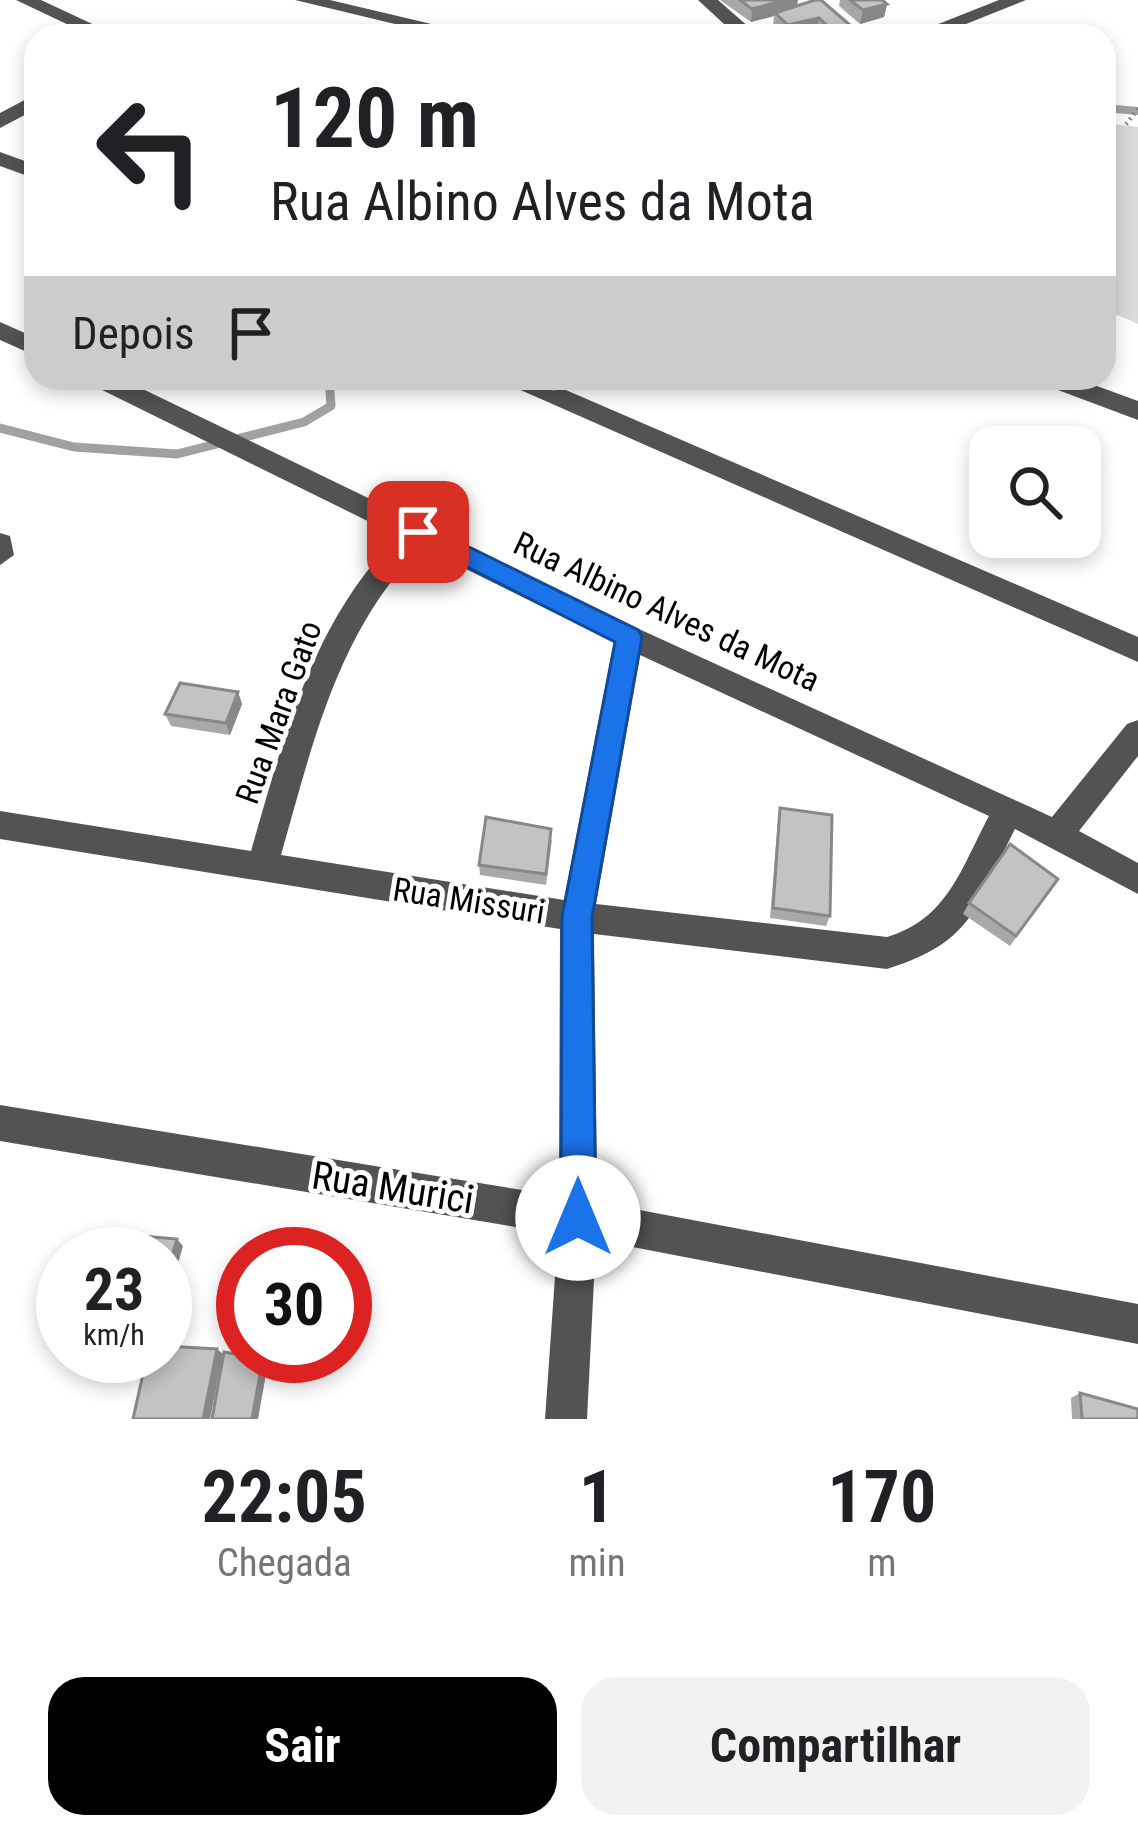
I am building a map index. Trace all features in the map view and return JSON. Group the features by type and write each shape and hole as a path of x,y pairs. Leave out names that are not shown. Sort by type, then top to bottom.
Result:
{"street":[{"path":"25,0 80,24"},
{"path":"304,0 416,24"},
{"path":"707,0 734,24"},
{"path":"951,24 1017,0"},
{"name":"Rua Albino Alves da Mota","path":"124,390 629,637 1009,810 1138,879"},
{"path":"543,390 1138,650"},
{"path":"1083,390 1138,411"},
{"name":"Rua Mara Gato","path":"262,867 300,742 344,627 373,581 418,532"},
{"path":"0,543 0,555"},
{"path":"566,1419 578,1218 577,917 629,637"},
{"path":"1057,835 1138,733"},
{"name":"Rua Missuri","path":"0,824 577,917 887,952 920,944 950,923 1009,810"},
{"name":"Rua Murici","path":"0,1123 578,1218 1138,1324"}],"path":[{"path":"1127,123 1138,109"}],"shaded area":[{"path":"1116,124 1138,127 1138,324 1116,314"}],"building":[{"path":"740,0 785,0 752,9"},
{"path":"821,0 849,24 826,24 819,18 787,24 775,13"},
{"path":"850,0 882,0 887,4 863,10"},
{"path":"180,683 238,692 226,723 165,714"},
{"path":"780,808 832,815 830,916 773,908"},
{"path":"486,817 551,829 546,874 479,865"},
{"path":"1010,844 1058,879 1016,936 969,903"},
{"path":"192,1348 216,1349 203,1419 133,1419 141,1383 192,1383"},
{"path":"218,1383 258,1383 252,1419 212,1419"},
{"path":"1080,1393 1138,1409 1138,1419 1082,1419"}],"waterway":[{"path":"1116,109 1138,111"},
{"path":"0,428 74,447 177,454 304,422 331,406 330,390"}],"route":[{"path":"418,532 629,637 577,917 578,1218"}]}
